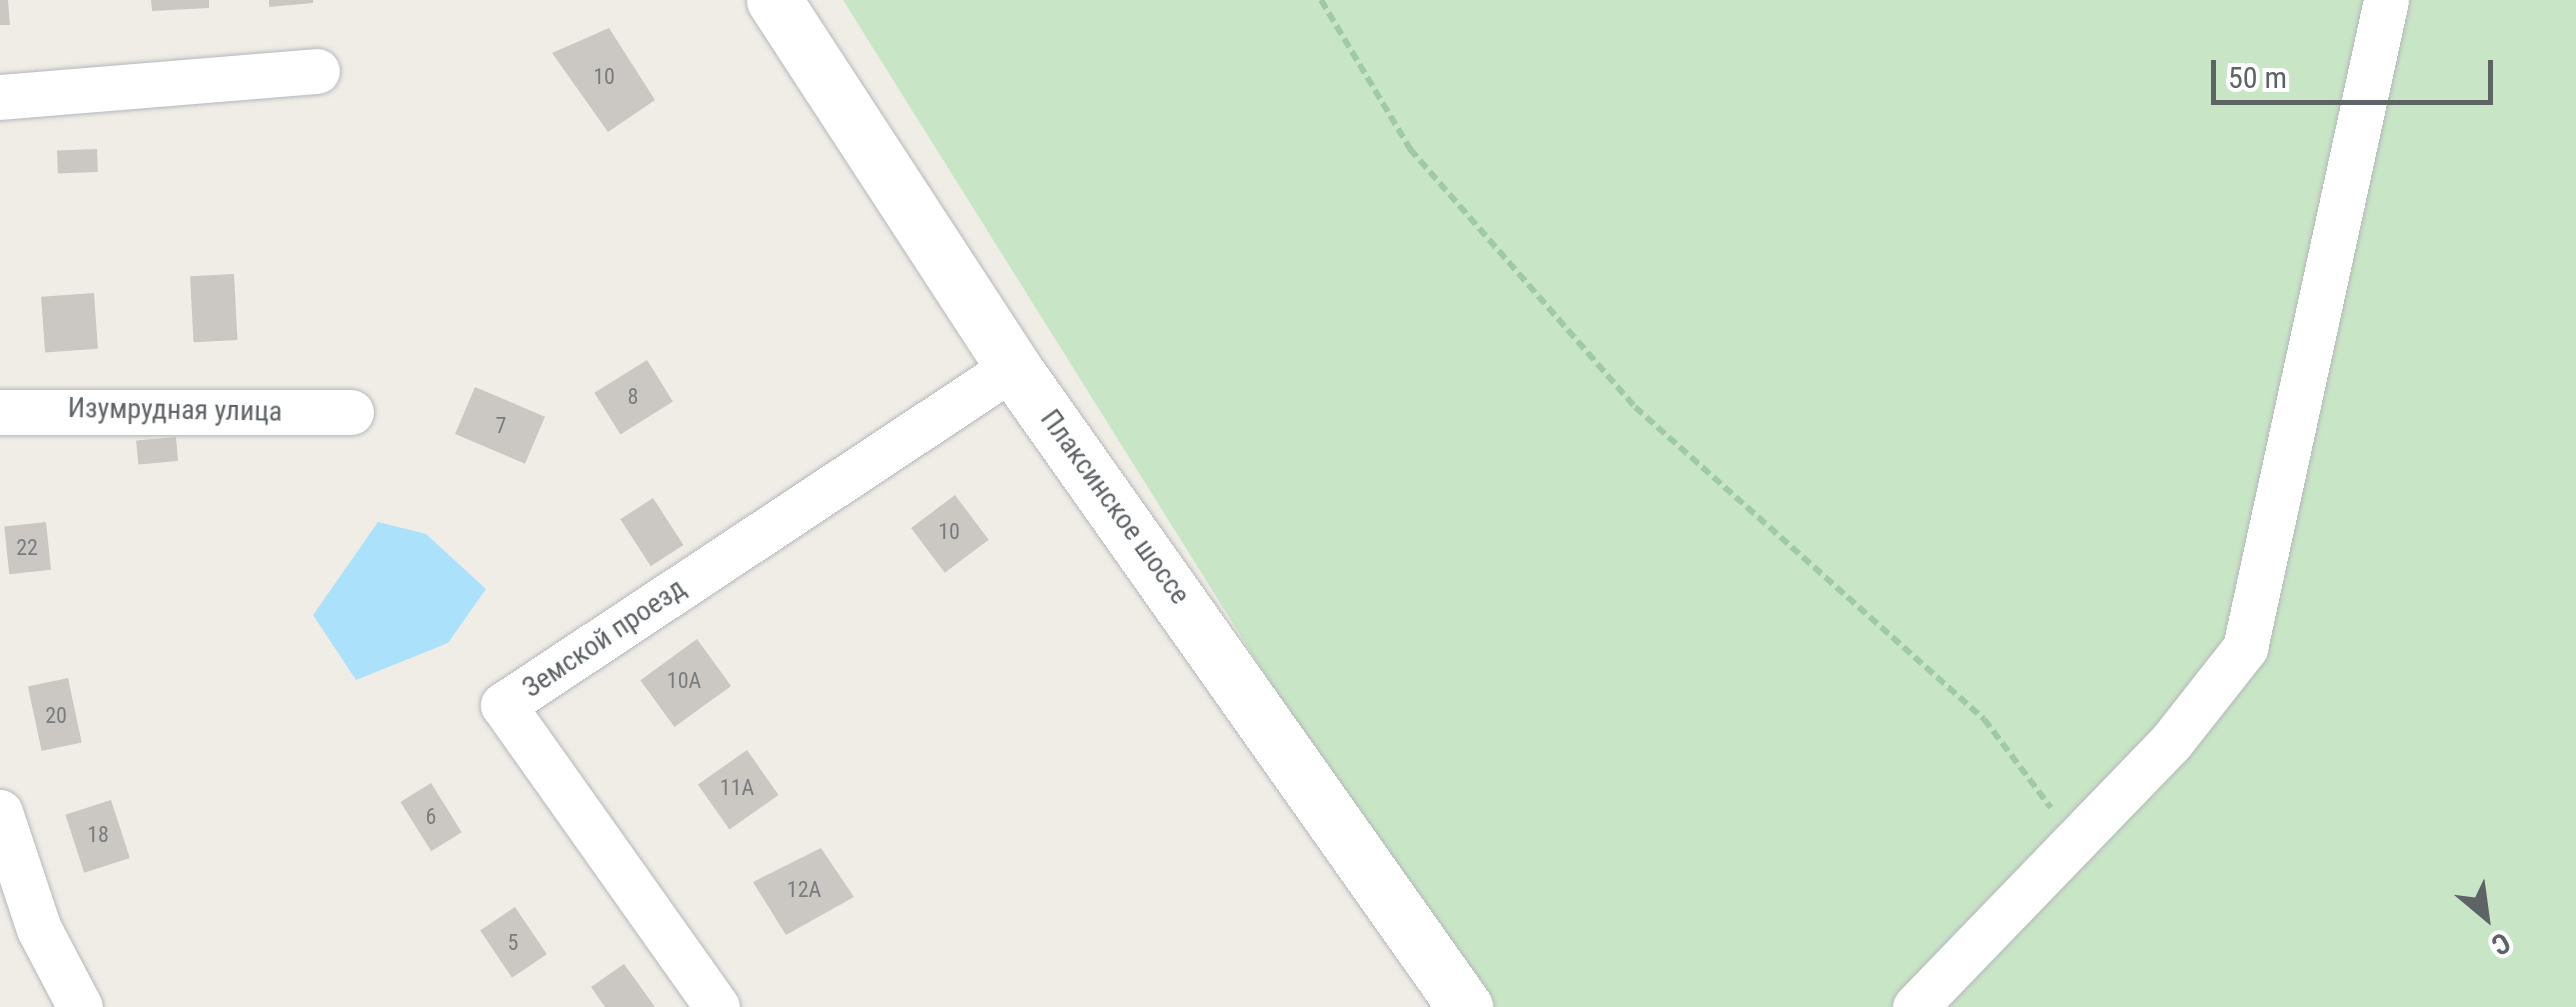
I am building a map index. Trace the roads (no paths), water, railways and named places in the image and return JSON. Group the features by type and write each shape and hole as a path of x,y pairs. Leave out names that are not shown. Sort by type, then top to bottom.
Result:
{"main road":[{"name":"Плаксинское шоссе","path":"774,0 1012,367 1465,1007"}],"street":[{"path":"1915,1007 2075,841 2246,648 2386,0"},
{"path":"0,97 317,71"},
{"name":"Земской проезд","path":"717,1007 503,705 1012,367"},
{"name":"Изумрудная улица","path":"0,412 350,412"},
{"path":"0,812 39,929 80,1007"}],"water":[{"path":"378,522 426,534 486,589 448,643 356,680 313,615"}]}
